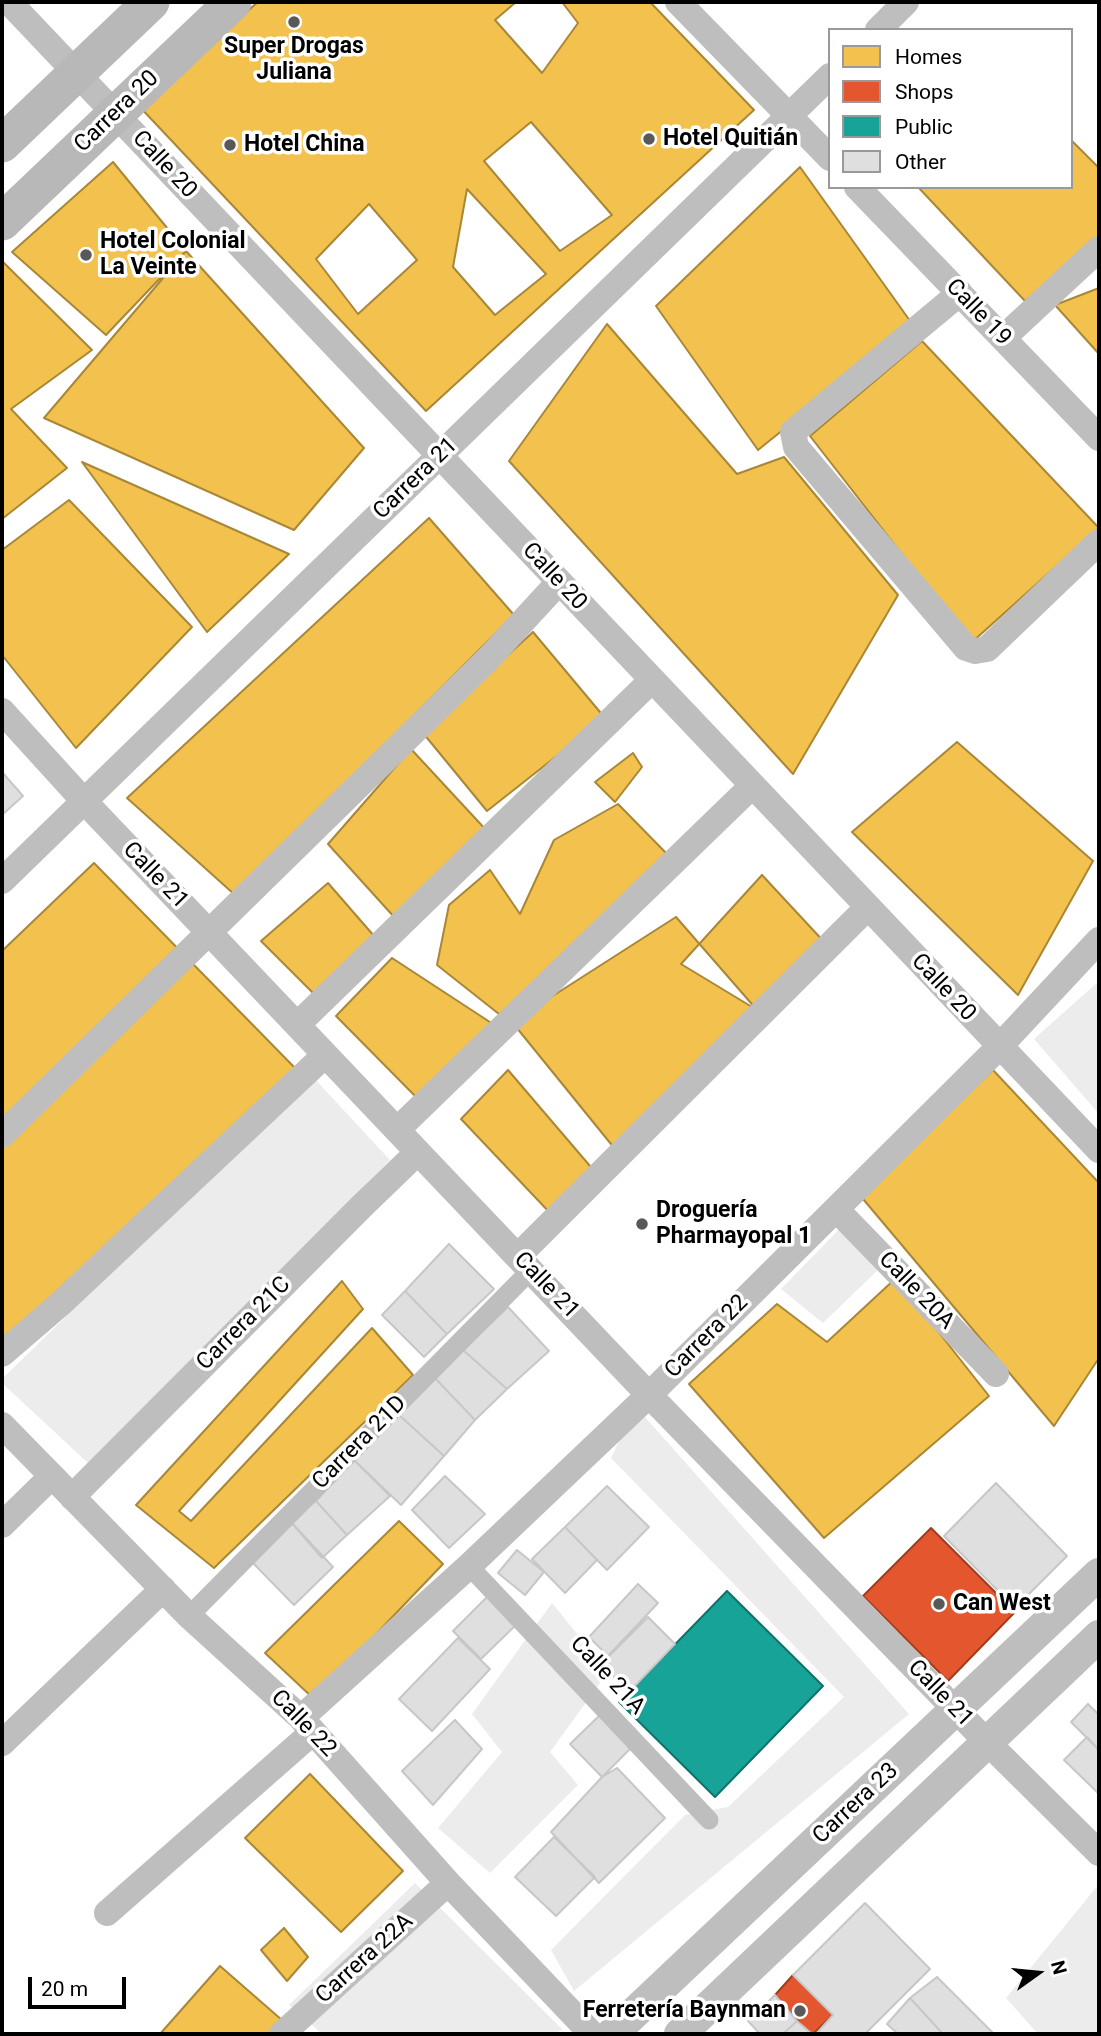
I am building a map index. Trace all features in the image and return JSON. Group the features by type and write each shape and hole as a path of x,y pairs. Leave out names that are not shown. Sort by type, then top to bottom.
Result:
{"main road":[{"path":"2,144 151,2"},
{"name":"Carrera 20","path":"2,222 233,2"}],"street":[{"name":"Calle 20","path":"9,2 1099,1150"},
{"path":"678,2 828,157"},
{"path":"880,28 906,2"},
{"name":"Carrera 21","path":"2,881 828,78"},
{"name":"Calle 19","path":"860,189 1099,438"},
{"path":"1003,338 1099,249"},
{"path":"960,293 793,432 796,447 966,648 975,652 987,649 1099,542"},
{"path":"2,1135 489,658 559,582"},
{"path":"297,1025 652,680"},
{"name":"Calle 21","path":"2,711 84,801 649,1395 1099,1853"},
{"path":"397,1130 752,786"},
{"path":"524,1263 867,908"},
{"name":"Carrera 22","path":"107,1913 307,1725 649,1395 999,1046 1099,940"},
{"path":"2,1354 59,1305 325,1055"},
{"name":"Carrera 21C","path":"72,1497 418,1152"},
{"name":"Calle 20A","path":"836,1209 996,1374"},
{"name":"Carrera 21D","path":"189,1616 524,1263"},
{"name":"Calle 22","path":"2,1425 189,1616 307,1725 448,1883 592,2034"},
{"path":"2,1525 51,1476"},
{"name":"Calle 21A","path":"469,1566 709,1820"},
{"name":"Carrera 23","path":"612,2034 1099,1574"},
{"path":"2,1743 163,1589"},
{"name":"Carrera 23","path":"680,2034 1099,1636"},
{"name":"Carrera 22A","path":"282,2034 448,1883"}],"shaded area":[{"path":"1099,981 1099,1114 1034,1039"},
{"path":"312,1076 390,1160 89,1464 2,1383 2,1379"},
{"path":"852,1216 883,1265 823,1323 781,1289"},
{"path":"636,1407 909,1714 574,1991 551,1950 685,1815 728,1807 844,1697 611,1458"},
{"path":"552,1603 608,1672 550,1752 578,1785 490,1873 438,1828 502,1752 472,1714"},
{"path":"415,1883 562,2029 557,2034 322,2034 289,2005"},
{"path":"1099,1884 1099,2034 1038,2034 1006,1998"}],"building: Homes":[{"path":"258,2 650,2 754,110 426,411 138,105"},
{"path":"516,2 562,2 578,23 542,73 495,20"},
{"path":"531,122 612,215 560,251 484,161"},
{"path":"1073,142 1099,168 1099,243 1025,301 920,189 1073,189"},
{"path":"113,162 186,251 106,335 12,252"},
{"path":"800,167 913,325 758,450 656,306"},
{"path":"467,189 546,274 495,315 453,267"},
{"path":"369,204 417,260 358,314 316,259"},
{"path":"186,251 364,448 294,530 44,418"},
{"path":"2,261 92,350 11,409 67,468 2,519"},
{"path":"1099,288 1099,354 1055,305"},
{"path":"607,324 737,474 784,457 898,595 793,774 509,461"},
{"path":"922,341 1099,528 971,643 810,436"},
{"path":"82,462 289,554 207,632"},
{"path":"69,500 192,627 76,748 2,655 2,550"},
{"path":"429,518 514,615 235,895 127,798"},
{"path":"533,632 605,718 487,811 423,733"},
{"path":"957,742 1093,861 1018,995 852,832"},
{"path":"411,749 487,831 395,918 328,844"},
{"path":"633,753 642,767 615,802 595,782"},
{"path":"618,804 671,858 504,1018 437,965 449,905 490,870 520,914 554,840"},
{"path":"94,863 296,1069 2,1347 2,951"},
{"path":"762,875 827,945 757,1010 681,964"},
{"path":"328,883 381,944 319,999 261,941"},
{"path":"676,917 757,1010 615,1149 512,1022"},
{"path":"392,958 499,1028 421,1102 336,1016"},
{"path":"508,1070 596,1173 551,1214 461,1119"},
{"path":"993,1070 1099,1183 1099,1358 1054,1426 858,1193"},
{"path":"896,1278 989,1396 824,1538 689,1384 777,1304 827,1342"},
{"path":"342,1281 363,1309 179,1511 191,1521 372,1328 413,1375 214,1568 136,1505"},
{"path":"399,1521 443,1564 314,1699 265,1653"},
{"path":"310,1774 403,1871 341,1932 245,1838"},
{"path":"284,1928 308,1957 287,1981 261,1950"},
{"path":"220,1966 298,2034 160,2034"}],"building: Shops":[{"name":"Can West","path":"931,1528 1015,1612 948,1681 863,1596"},
{"path":"793,1975 833,2015 813,2034 809,2034 775,1995"}],"building: Public":[{"path":"727,1591 823,1686 715,1797 619,1702"}],"building: Other":[{"path":"2,772 23,796 2,815"},
{"path":"449,1244 494,1289 447,1334 405,1291"},
{"path":"405,1291 447,1334 424,1357 382,1315"},
{"path":"508,1307 549,1351 507,1389 463,1350"},
{"path":"463,1350 507,1389 475,1420 434,1377"},
{"path":"434,1377 475,1420 444,1456 398,1414"},
{"path":"398,1414 444,1456 401,1505 354,1460"},
{"path":"354,1460 390,1496 347,1535 316,1501"},
{"path":"445,1476 485,1514 449,1548 412,1510"},
{"path":"996,1483 1067,1556 1015,1608 944,1536"},
{"path":"607,1486 649,1527 607,1570 565,1527"},
{"path":"316,1501 347,1535 322,1558 290,1521"},
{"path":"290,1521 333,1567 294,1605 250,1560"},
{"path":"565,1527 597,1560 565,1593 532,1559"},
{"path":"517,1550 544,1572 525,1595 498,1573"},
{"path":"638,1584 658,1603 608,1656 589,1637"},
{"path":"491,1593 519,1622 481,1659 453,1631"},
{"path":"648,1617 675,1644 629,1692 601,1664"},
{"path":"458,1638 490,1669 432,1731 399,1699"},
{"path":"1088,1704 1099,1715 1099,1750 1071,1722"},
{"path":"600,1715 632,1747 602,1777 570,1744"},
{"path":"455,1720 482,1749 433,1805 402,1771"},
{"path":"1087,1737 1099,1750 1099,1794 1064,1760"},
{"path":"617,1768 665,1818 599,1883 551,1832 602,1777"},
{"path":"554,1837 595,1877 556,1916 515,1877"},
{"path":"865,1903 930,1969 865,2034 816,2034 833,2015 793,1975"},
{"path":"937,1977 992,2032 990,2034 943,2034 910,1998"},
{"path":"775,1995 797,2021 783,2034 760,2034 748,2021"},
{"path":"910,1998 943,2034 898,2034 887,2024"},
{"path":"797,2021 812,2034 783,2034"}],"place":[{"name":"Super Drogas Juliana","path":"294,22"},
{"name":"Hotel Quitián","path":"649,139"},
{"name":"Hotel China","path":"230,145"},
{"name":"Hotel Colonial La Veinte","path":"86,255"},
{"name":"Droguería Pharmayopal 1","path":"642,1224"},
{"name":"Can West","path":"939,1604"},
{"name":"Ferretería Baynman","path":"800,2011"}]}
